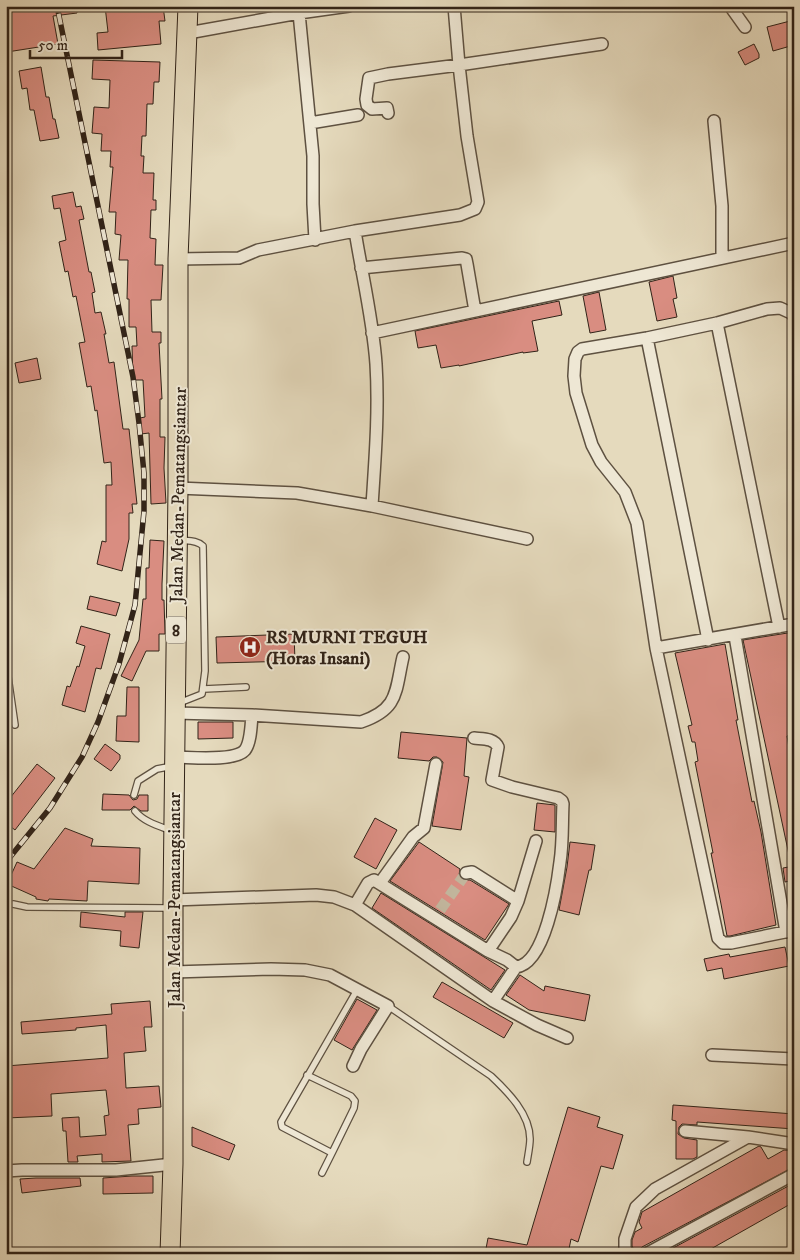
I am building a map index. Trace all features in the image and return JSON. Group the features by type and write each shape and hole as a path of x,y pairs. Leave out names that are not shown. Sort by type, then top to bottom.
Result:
{"highway":[{"name":"Jalan Medan-Pematangsiantar","path":"170,1254 173,1164 172,904 178,540 178,259 188,6"}],"street":[{"path":"188,34 299,13 349,6"},
{"path":"178,259 239,258 258,250 355,231 460,216 476,209 478,202 467,136 454,6"},
{"path":"730,6 745,28"},
{"path":"299,13 313,156 315,240"},
{"path":"388,113 387,108 372,109 367,105 369,78 602,44"},
{"path":"310,123 358,115"},
{"path":"714,121 722,206 722,258"},
{"path":"355,231 376,363 376,423 372,506"},
{"path":"372,333 794,243"},
{"path":"361,268 462,258 466,260 467,264 475,311"},
{"path":"735,636 790,930 732,943 723,943 718,938 656,648 637,523 625,492 601,462 592,446 576,393 575,359 578,352 582,349 647,338 766,309 780,308 794,316"},
{"path":"717,322 779,627"},
{"path":"647,338 708,640"},
{"path":"178,488 297,493 372,506 527,539"},
{"path":"656,648 735,636 794,624"},
{"path":"175,709 361,722 382,714 391,703 403,657"},
{"path":"175,761 236,756 242,753 247,748 252,715"},
{"path":"474,738 489,740 498,747 492,780 558,798 563,804 560,861 544,936 528,962 516,967 493,1001"},
{"path":"380,883 413,837 424,828 436,764"},
{"path":"488,951 511,917 518,901 536,841"},
{"path":"466,873 472,872 518,901"},
{"path":"355,905 370,881 380,883 438,914 488,951 507,960 516,967"},
{"path":"172,904 316,895 334,897 355,905 493,1001 537,1025 567,1038"},
{"path":"173,972 271,969 305,970 330,975 388,1006 361,1049 353,1066"},
{"path":"712,1055 794,1060"},
{"path":"685,1131 748,1137 794,1144"},
{"path":"627,1254 625,1239 636,1207 655,1189 748,1137"},
{"path":"6,1171 116,1170 173,1164"},
{"path":"646,1254 794,1174"}],"lane":[{"path":"175,709 202,694 205,671 203,546 199,542 178,540"},
{"path":"6,663 15,725"},
{"path":"204,689 246,687"},
{"path":"134,795 138,781 157,769 175,761"},
{"path":"135,810 154,825 174,832"},
{"path":"13,904 27,907 172,904"},
{"path":"332,1153 281,1124 307,1075 357,990"},
{"path":"388,1006 491,1076 506,1090 523,1113 530,1129 531,1140 527,1162"},
{"path":"307,1075 344,1092 351,1096 354,1101 354,1108 322,1173"}],"building":[{"path":"14,6 77,6 77,13 53,16 58,44 7,52 6,8"},
{"path":"105,6 163,6 165,21 159,21 161,44 98,50 97,33 108,32"},
{"path":"794,20 794,45 773,51 767,27"},
{"path":"754,44 759,58 745,65 738,52"},
{"path":"93,60 160,62 159,82 154,82 153,104 147,104 146,136 142,136 141,156 144,156 143,173 154,173 153,200 156,200 156,210 151,210 150,238 156,239 155,265 163,265 161,300 151,300 152,332 161,332 161,343 159,343 162,399 160,399 160,437 165,437 166,503 151,504 149,433 141,434 140,418 145,417 143,380 133,380 132,346 137,346 136,327 129,327 129,299 127,299 128,260 119,260 121,235 115,234 116,212 109,212 113,167 110,167 111,151 101,151 102,134 92,133 94,107 109,108 110,80 92,79"},
{"path":"41,67 46,97 49,97 59,138 40,141 34,110 30,110 27,88 22,89 19,71"},
{"path":"73,192 76,207 81,206 84,219 79,220 89,272 91,272 95,292 92,293 95,313 101,312 106,334 104,334 109,363 114,362 123,429 129,429 137,504 132,504 133,513 129,513 129,539 122,571 97,564 102,541 106,542 106,485 112,485 111,462 104,463 97,410 95,411 91,386 87,387 79,343 85,342 76,296 73,297 68,271 65,272 59,242 66,240 60,208 54,209 52,196"},
{"path":"673,276 677,298 673,299 677,317 657,321 649,282"},
{"path":"599,292 606,330 590,333 583,296"},
{"path":"559,301 562,315 532,321 538,351 523,352 441,368 436,345 418,348 415,331"},
{"path":"37,358 41,379 19,383 15,363"},
{"path":"150,540 164,541 162,600 164,600 165,634 159,634 159,651 146,651 132,681 121,676 139,640 143,599 146,599 146,568 149,568"},
{"path":"90,596 120,603 116,616 87,609"},
{"path":"81,626 110,634 101,669 96,668 85,712 62,705 67,686 70,687 77,666 79,667 85,646 76,643"},
{"path":"794,632 794,735 787,736 794,778 794,855 789,855 743,640"},
{"path":"294,634 295,661 217,663 216,637"},
{"path":"725,644 738,720 736,720 752,802 754,801 761,832 776,925 730,936 727,936 711,853 713,853 695,762 698,761 695,742 692,742 688,726 692,725 675,653"},
{"path":"127,687 139,687 139,742 116,741 117,716 126,716"},
{"path":"198,722 233,722 233,738 198,739"},
{"path":"401,732 467,738 464,776 469,777 461,830 432,826 443,762 437,757 433,757 429,761 398,758"},
{"path":"105,744 120,755 120,759 111,771 94,759"},
{"path":"37,764 55,778 15,830 6,823 6,803"},
{"path":"103,794 129,795 133,800 137,799 139,795 148,795 148,811 141,811 134,806 130,810 102,810"},
{"path":"537,803 555,805 555,832 534,830"},
{"path":"375,818 397,830 376,869 354,857"},
{"path":"65,828 93,839 91,846 140,848 139,884 88,881 87,901 49,899 48,901 36,899 36,897 7,884 17,862 34,869"},
{"path":"419,842 460,869 459,875 463,880 470,880 509,904 485,940 390,881"},
{"path":"570,842 595,845 591,870 589,870 579,915 559,910"},
{"path":"794,866 794,880 785,882 783,868"},
{"path":"381,893 505,970 491,990 372,908"},
{"path":"81,912 125,917 125,912 143,912 139,948 120,946 121,931 80,927"},
{"path":"785,947 789,966 724,979 722,968 707,971 704,959 729,954 730,957"},
{"path":"520,975 544,991 545,986 590,995 585,1021 529,1010 506,995"},
{"path":"442,982 513,1023 504,1038 433,997"},
{"path":"357,999 377,1010 352,1050 334,1040"},
{"path":"150,1001 152,1027 144,1027 146,1051 124,1053 126,1088 159,1086 161,1107 138,1109 139,1124 128,1125 131,1161 102,1162 102,1154 77,1156 78,1162 68,1162 66,1131 63,1131 62,1118 79,1117 80,1137 106,1135 104,1116 109,1115 106,1090 51,1094 52,1116 6,1118 6,1066 108,1058 106,1025 76,1028 76,1030 22,1034 21,1022 112,1014 111,1004"},
{"path":"673,1105 794,1114 794,1129 697,1122 697,1125 682,1124 679,1127 678,1134 684,1138 697,1140 697,1157 693,1159 676,1159 676,1121 672,1120"},
{"path":"568,1107 600,1117 597,1127 623,1135 613,1169 601,1166 578,1242 571,1239 568,1254 485,1254 488,1238 527,1245"},
{"path":"192,1127 235,1145 229,1160 192,1146"},
{"path":"759,1146 768,1159 784,1150 794,1151 794,1167 642,1247 639,1254 636,1254 632,1246 632,1240 635,1232 642,1228 639,1222 642,1212"},
{"path":"153,1176 153,1193 103,1194 103,1178"},
{"path":"80,1178 81,1186 22,1193 20,1179"},
{"path":"794,1183 794,1202 702,1254 662,1254"}],"tunnel":[{"path":"440,910 466,873"}],"railway":[{"path":"6,862 50,808 82,757 98,722 119,664 135,605 144,511 144,473 133,377 57,6"}],"place":[{"name":"RS MURNI TEGUH (Horas Insani)","path":"250,647"}]}
